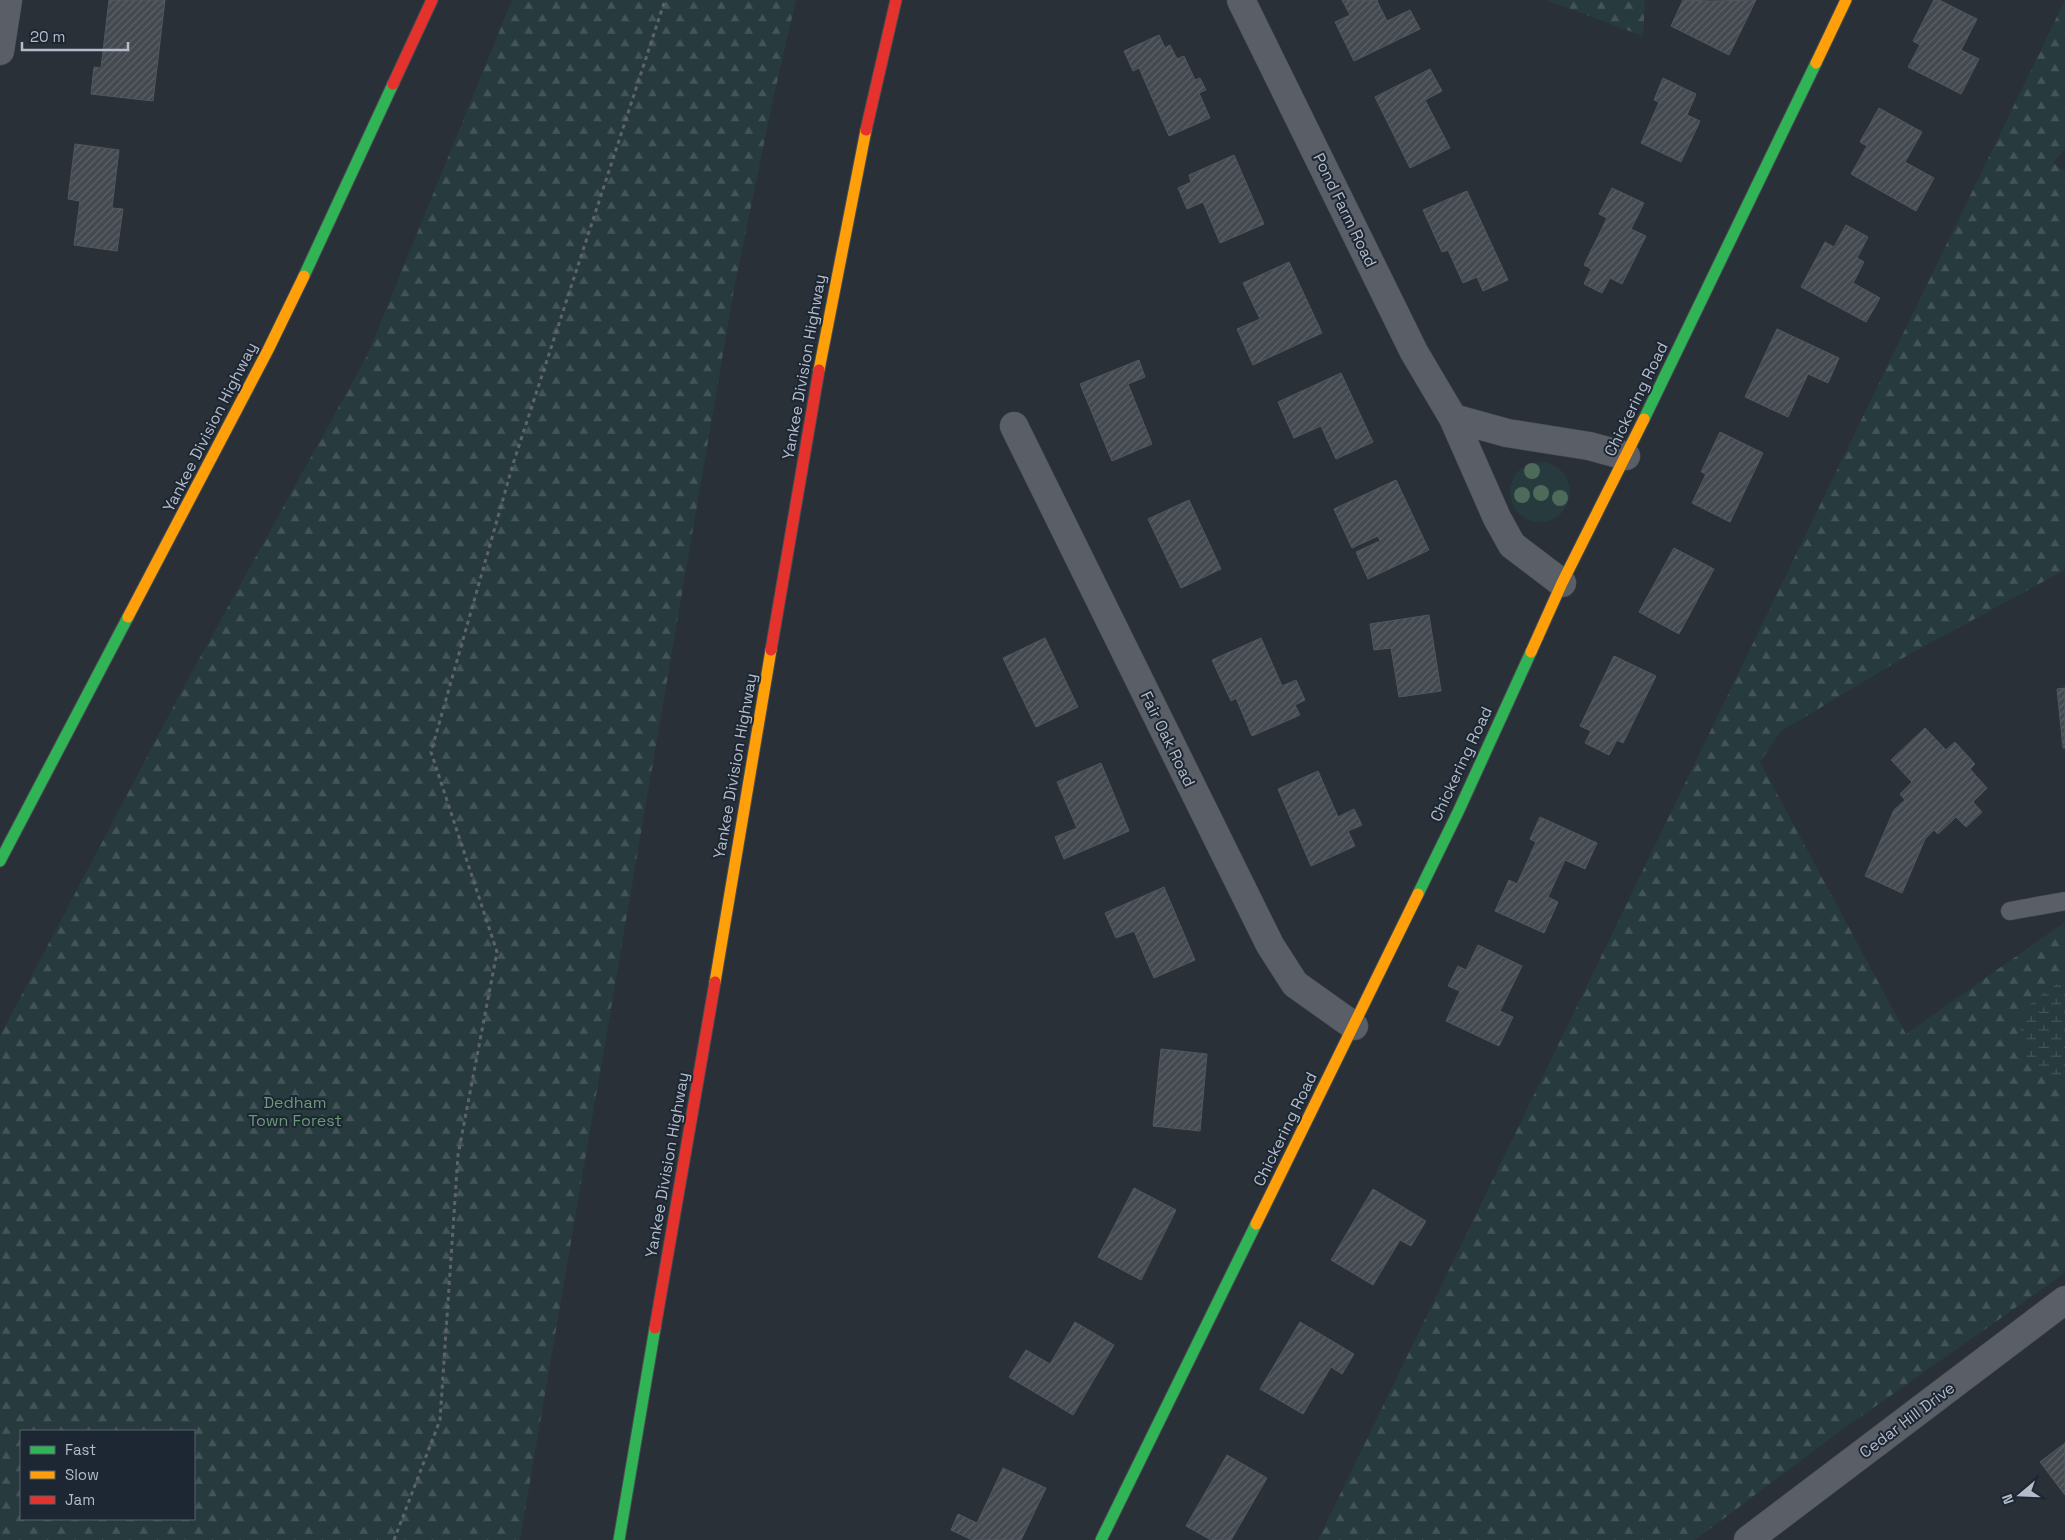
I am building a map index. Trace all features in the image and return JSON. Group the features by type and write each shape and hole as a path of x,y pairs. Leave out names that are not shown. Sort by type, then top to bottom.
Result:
{"main road":[{"name":"Yankee Division Highway","path":"0,861 255,375 325,232 432,0"},
{"name":"Yankee Division Highway","path":"619,1540 830,308 896,0"},
{"name":"Chickering Road","path":"1101,1540 1459,810 1562,583 1626,456 1846,0"}],"street":[{"path":"0,51 8,0"},
{"name":"Pond Farm Road","path":"1241,0 1414,352 1453,418 1497,518 1512,545 1562,583"},
{"path":"1453,418 1506,433 1589,446 1626,456"},
{"name":"Fair Oak Road","path":"1014,426 1270,945 1295,984 1354,1026"},
{"name":"Cedar Hill Drive","path":"1748,1540 2065,1300"}],"lane":[{"path":"2010,910 2065,901"}],"path":[{"path":"394,1540 440,1420 458,1155 497,952 431,752 513,464 665,0"}],"green space":[{"name":"Dedham Town Forest","path":"512,0 796,0 774,95 734,289 520,1540 0,1540 0,1036 187,681 368,354"},
{"path":"1546,0 1645,0 1643,36"},
{"path":"2065,0 2065,148 2053,163 2065,171 2065,570 1908,655 1780,732 1760,762 1906,1034 2065,922 2065,1273 1843,1429 1695,1540 1318,1540"},
{"path":"1540,462 1557,467 1565,475 1570,492 1565,509 1557,517 1540,522 1523,517 1515,509 1510,492 1515,475 1523,467"},
{"path":"2065,979 2065,1078 2032,1071 2021,1038 2020,1026 2028,1007 2037,998"}],"building":[{"path":"109,0 165,0 153,101 91,94 94,67 101,68"},
{"path":"1342,0 1378,0 1387,21 1410,10 1420,29 1354,61 1335,22 1350,15"},
{"path":"1683,0 1756,0 1729,55 1671,26"},
{"path":"1934,0 1939,0 1977,19 1961,50 1979,59 1961,94 1908,67 1920,45 1913,41"},
{"path":"1159,35 1165,48 1170,45 1177,59 1184,56 1195,80 1200,78 1206,90 1199,93 1210,118 1169,136 1139,68 1133,71 1124,51"},
{"path":"1430,69 1442,91 1425,100 1450,148 1410,168 1375,97"},
{"path":"1663,78 1696,94 1687,115 1700,121 1681,162 1641,143 1659,102 1654,100"},
{"path":"1879,108 1922,132 1905,162 1934,178 1916,211 1851,174 1867,146 1860,142"},
{"path":"75,144 119,150 112,208 123,209 117,251 74,245 80,201 68,199"},
{"path":"1234,155 1264,224 1220,243 1203,202 1187,209 1178,188 1191,182 1189,175"},
{"path":"1612,188 1644,203 1631,229 1646,236 1622,284 1610,278 1602,293 1584,284 1591,269 1584,265 1607,218 1599,214"},
{"path":"1467,191 1508,280 1483,291 1477,277 1463,283 1448,250 1442,252 1423,210"},
{"path":"1846,225 1868,237 1857,258 1864,262 1853,283 1880,298 1866,322 1801,287 1825,242 1834,247"},
{"path":"1289,262 1322,333 1253,365 1237,329 1260,319 1243,283"},
{"path":"1777,329 1839,358 1828,383 1808,374 1788,417 1745,397"},
{"path":"1139,360 1145,377 1128,384 1152,444 1112,461 1080,384"},
{"path":"1341,373 1373,442 1336,459 1321,426 1294,438 1278,402"},
{"path":"1720,432 1763,453 1730,522 1692,503 1706,474 1701,472"},
{"path":"1396,480 1429,550 1368,579 1356,552 1380,541 1378,536 1352,548 1334,509"},
{"path":"1189,500 1221,569 1181,588 1148,519"},
{"path":"1674,548 1714,569 1679,634 1639,612"},
{"path":"1429,615 1441,691 1399,697 1391,648 1374,650 1370,624"},
{"path":"1045,638 1078,707 1036,727 1003,658"},
{"path":"1261,638 1282,686 1296,680 1305,700 1295,705 1300,715 1252,736 1236,698 1231,701 1212,660"},
{"path":"1614,656 1656,676 1623,743 1617,740 1609,755 1585,743 1591,731 1580,726"},
{"path":"2065,688 2065,748 2063,748 2057,689"},
{"path":"1925,728 1946,750 1955,742 1975,764 1970,769 1987,788 1973,802 1982,812 1966,827 1956,817 1938,834 1934,830 1925,839 1902,893 1865,876 1894,810 1905,800 1900,794 1912,782 1891,760"},
{"path":"1101,763 1129,831 1064,859 1055,837 1077,828 1057,782"},
{"path":"1318,771 1338,817 1354,809 1362,825 1348,831 1355,846 1311,866 1278,789"},
{"path":"1540,817 1597,843 1585,869 1565,860 1548,897 1558,902 1544,933 1495,911 1509,880 1517,884 1536,842 1530,839"},
{"path":"1164,887 1195,960 1154,978 1134,931 1116,938 1105,913"},
{"path":"1478,945 1522,966 1500,1011 1513,1017 1499,1046 1446,1021 1460,991 1448,986 1458,966 1466,970"},
{"path":"1161,1049 1207,1054 1200,1131 1153,1126"},
{"path":"1134,1188 1176,1210 1141,1280 1098,1257"},
{"path":"1373,1189 1426,1221 1411,1246 1400,1240 1373,1285 1331,1260"},
{"path":"1075,1322 1114,1345 1073,1415 1009,1377 1026,1350 1050,1364"},
{"path":"1300,1322 1354,1354 1342,1374 1331,1367 1303,1414 1260,1389"},
{"path":"2065,1443 2065,1495 2040,1462"},
{"path":"1227,1455 1267,1478 1231,1540 1211,1540 1186,1526"},
{"path":"1003,1468 1046,1488 1021,1540 972,1540 951,1530 958,1514 977,1523"}],"traffic: fast":[{"path":"1644,419 1816,63"},
{"path":"304,276 393,84"},
{"path":"0,861 128,617"},
{"path":"1418,894 1459,810 1531,652"},
{"path":"1101,1540 1256,1224"},
{"path":"619,1540 655,1328"}],"traffic: slow":[{"path":"1816,63 1846,0"},
{"path":"819,370 866,130"},
{"path":"128,617 268,350 304,276"},
{"path":"1531,652 1562,583 1644,419"},
{"path":"715,982 771,650"},
{"path":"1256,1224 1418,894"}],"traffic: jam":[{"path":"393,84 432,0"},
{"path":"866,130 896,0"},
{"path":"771,650 819,370"},
{"path":"655,1328 715,982"}]}
